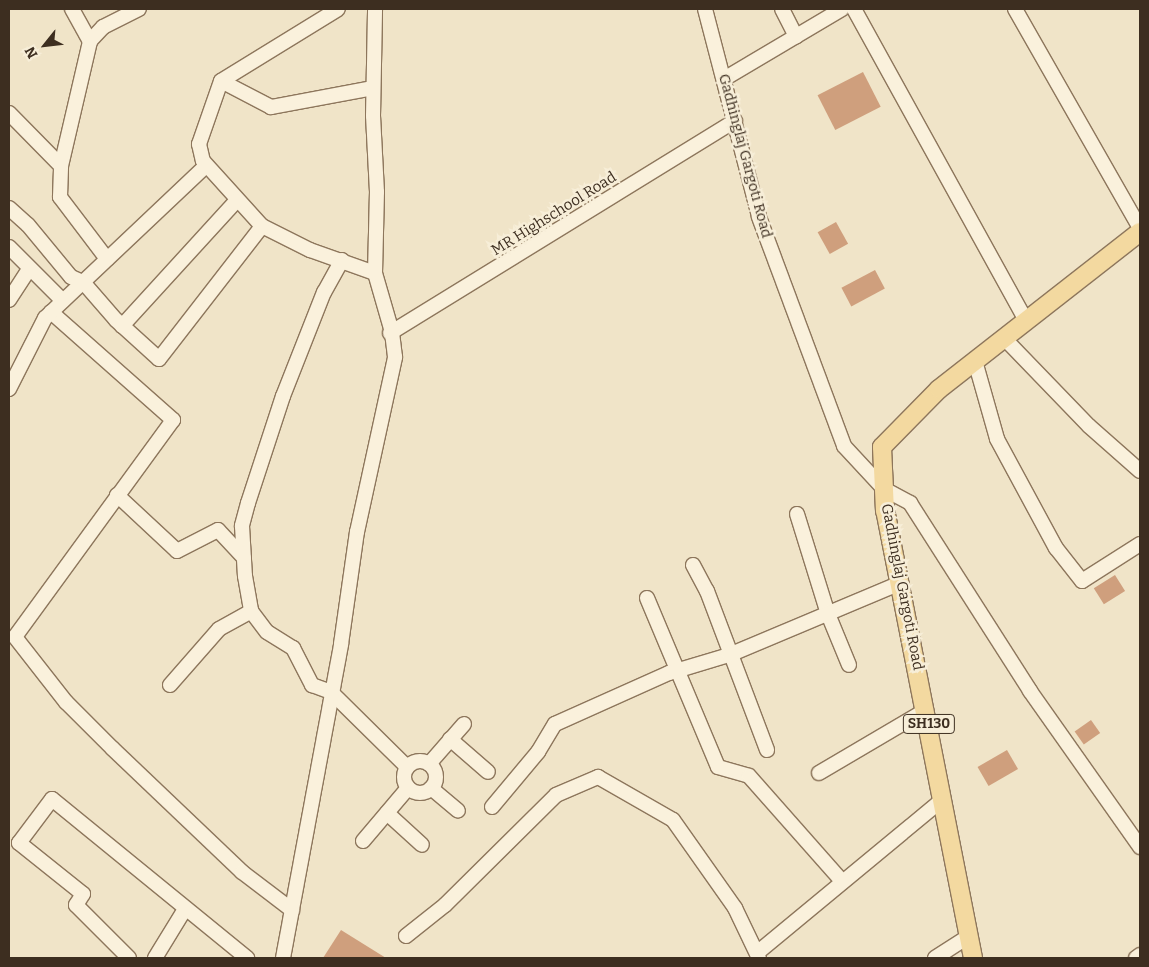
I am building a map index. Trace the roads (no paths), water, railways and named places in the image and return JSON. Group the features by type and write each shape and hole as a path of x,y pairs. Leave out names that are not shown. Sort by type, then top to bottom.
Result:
{"main road":[{"name":"SH130","path":"884,489 882,447 939,389 1140,230"},
{"name":"Gadhinglaj Gargoti Road","path":"884,489 885,511 974,958"}],"street":[{"path":"72,9 90,41"},
{"path":"107,259 60,197 61,166 90,41 103,27 139,9"},
{"path":"338,9 221,81 200,144 206,166 236,201 262,226 310,250 375,273"},
{"path":"283,958 332,692 357,532 395,357 391,332 375,273 377,192 373,88 375,9"},
{"name":"Gadhinglaj Gargoti Road","path":"705,9 735,120 758,217 844,446 884,489"},
{"path":"782,9 796,37"},
{"path":"724,79 842,9"},
{"path":"854,9 1026,321"},
{"path":"1015,9 1140,230"},
{"path":"221,81 272,107 373,88"},
{"path":"9,113 61,166"},
{"name":"MR Highschool Road","path":"391,332 735,120"},
{"path":"9,389 45,318 206,166"},
{"path":"122,326 236,201"},
{"path":"9,208 28,224 71,277 83,282 122,326 159,359 262,226"},
{"path":"9,247 63,301"},
{"path":"342,260 324,292 290,379 248,503 242,526 244,558 251,611 267,632 293,648 312,685 332,692 407,767"},
{"path":"9,300 30,268"},
{"path":"51,312 173,420 15,637 66,702 113,749 242,872 292,910"},
{"path":"1004,338 1089,426 1140,471"},
{"path":"975,361 997,439 1056,548 1082,581 1140,544"},
{"path":"884,489 910,503 1030,690 1140,847"},
{"path":"117,495 177,551 218,530 244,558"},
{"path":"797,514 828,614 849,666"},
{"path":"693,565 707,592 729,655 767,750"},
{"path":"492,807 538,752 555,724 675,671 729,655 900,583"},
{"path":"647,598 675,671 718,767 749,776 842,881"},
{"path":"170,685 219,629 251,611"},
{"path":"819,773 926,710"},
{"path":"429,764 464,724"},
{"path":"450,739 488,772"},
{"path":"420,761 429,764 436,778 431,788 417,793 408,788 404,778 407,767 420,761"},
{"path":"406,936 445,905 556,795 598,777 673,820 735,908 758,956 842,881 943,799"},
{"path":"364,841 408,788"},
{"path":"431,788 458,811"},
{"path":"129,958 76,904 83,894 20,843 52,799 185,909 248,958"},
{"path":"387,812 422,845"},
{"path":"156,958 185,909"},
{"path":"936,958 969,936"},
{"path":"1136,958 1140,955"}]}
